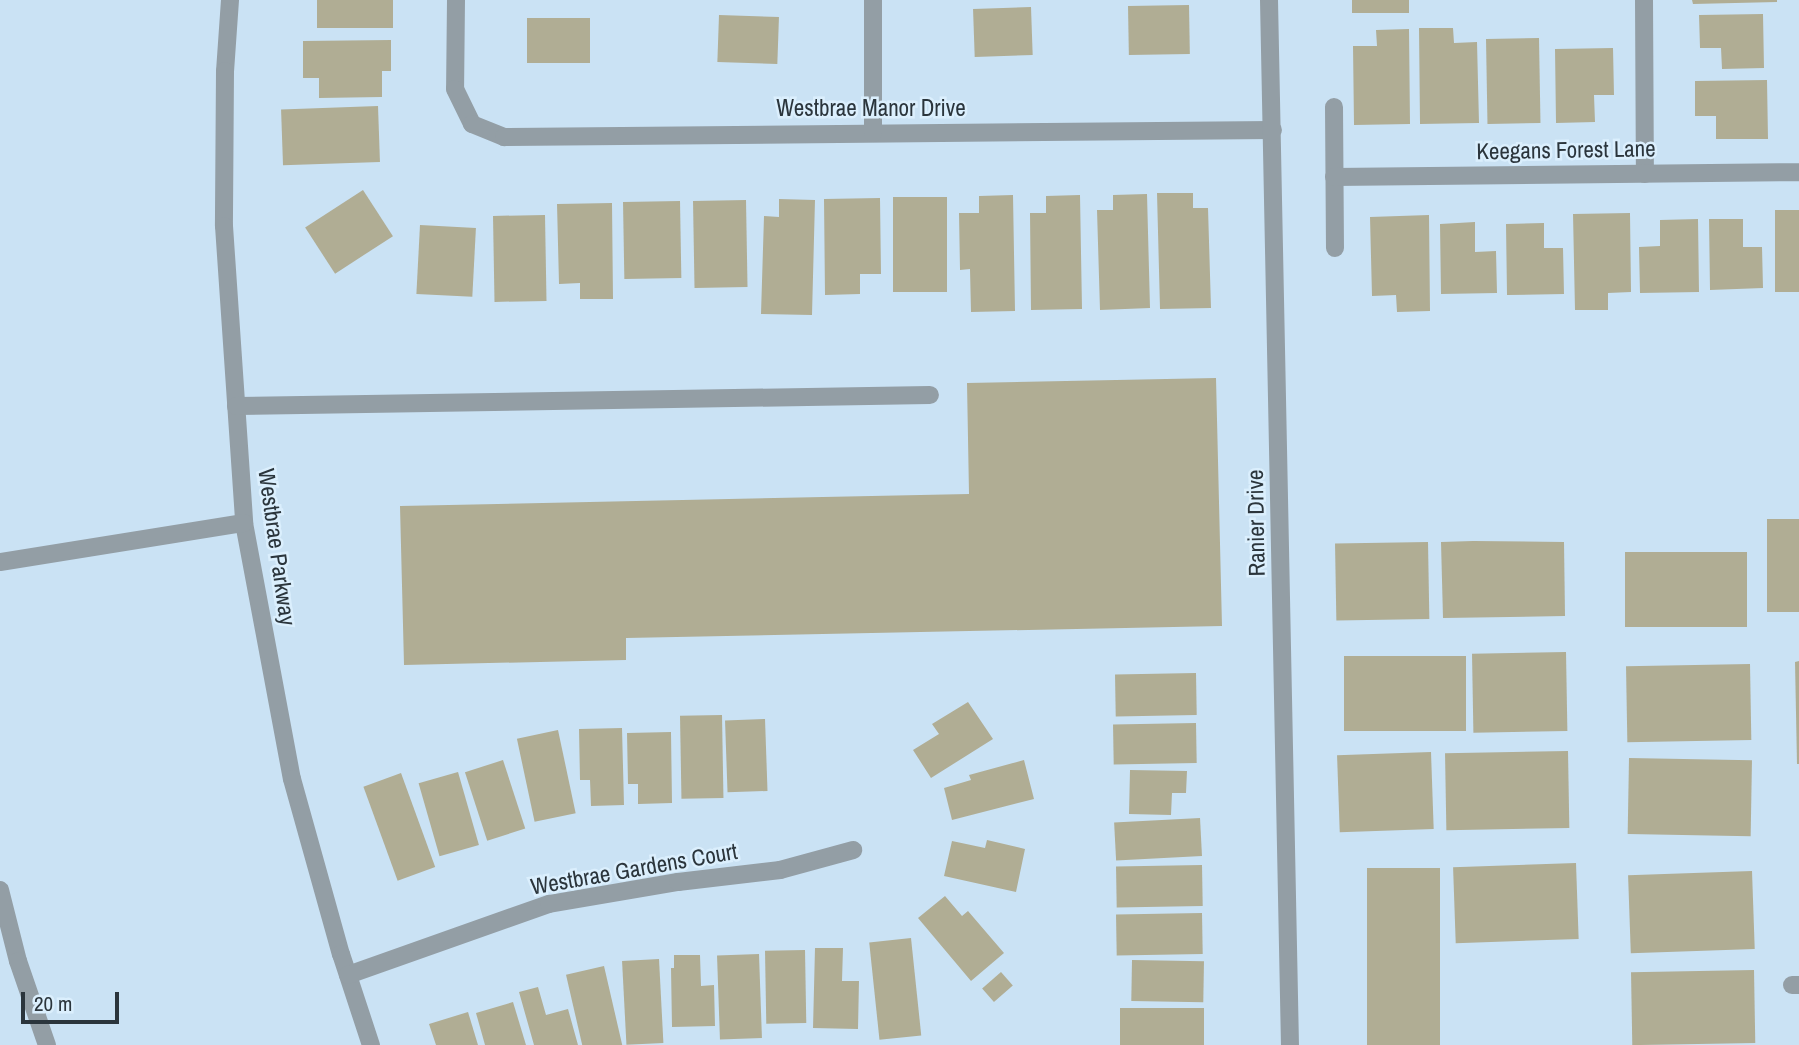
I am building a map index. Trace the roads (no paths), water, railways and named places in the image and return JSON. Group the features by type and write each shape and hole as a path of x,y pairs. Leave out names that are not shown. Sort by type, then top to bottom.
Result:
{"street":[{"name":"Westbrae Parkway","path":"230,0 225,71 224,226 244,523 292,779 348,975 371,1045"},
{"name":"Westbrae Manor Drive","path":"456,0 455,89 472,124 504,136 1273,130"},
{"path":"873,0 873,133"},
{"name":"Ranier Drive","path":"1269,0 1290,1045"},
{"path":"1644,0 1645,174"},
{"path":"1334,107 1335,248"},
{"name":"Keegans Forest Lane","path":"1334,177 1799,172"},
{"path":"236,406 930,395"},
{"path":"0,562 244,523"},
{"name":"Westbrae Gardens Court","path":"348,975 549,904 678,882 780,870 853,850"},
{"path":"0,890 18,961 47,1045"}]}
